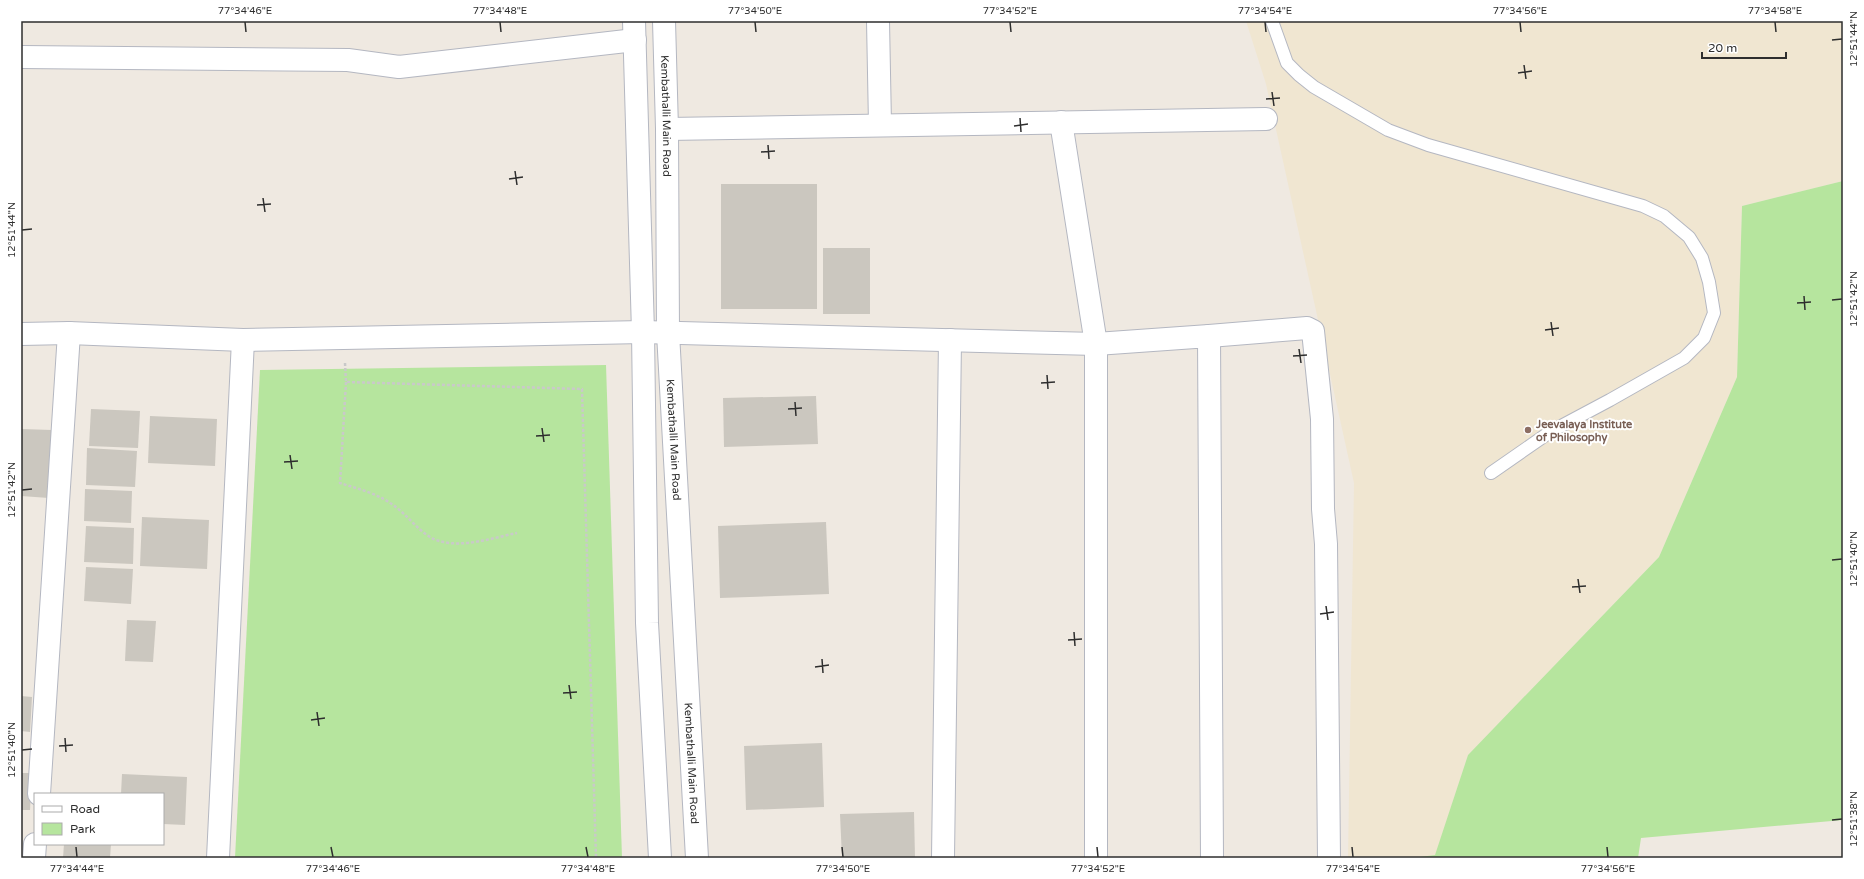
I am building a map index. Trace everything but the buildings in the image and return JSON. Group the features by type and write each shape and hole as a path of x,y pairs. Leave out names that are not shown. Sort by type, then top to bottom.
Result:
{"street":[{"name":"Kembathalli Main Road","path":"664,21 667,129 668,333 697,858"},
{"path":"878,21 880,125"},
{"path":"21,57 348,60 399,67 635,30 643,332 647,623 660,858"},
{"path":"667,129 1266,119"},
{"path":"1061,122 1096,344 1096,858"},
{"path":"21,334 69,333 243,340 643,332 1096,344 1307,328 1314,331 1322,419 1323,509 1326,544 1329,858"},
{"path":"39,793 69,333"},
{"path":"1209,336 1212,858"},
{"path":"218,858 243,340"},
{"path":"943,858 950,340"},
{"path":"34,858 35,845"}],"lane":[{"path":"1272,21 1287,63 1299,76 1388,130 1428,145 1643,206 1664,216 1689,237 1702,258 1709,282 1714,313 1704,338 1684,358 1550,432 1491,473"}],"path":[{"path":"345,338 346,382 340,483 371,492 394,505 422,531 436,540 462,543 517,533"},
{"path":"346,382 582,389 596,858"}],"shaded area":[{"name":"Jeevalaya Institute of Philosophy","path":"1246,21 1843,21 1843,181 1742,206 1737,377 1659,557 1468,755 1435,856 1413,858 1348,858 1354,483 1266,84"}],"green space":[{"path":"1843,181 1843,820 1641,838 1638,858 1413,858 1435,855 1468,755 1659,557 1737,377 1742,206"},
{"path":"606,365 622,858 235,858 260,370"}],"place":[{"name":"Jeevalaya Institute of Philosophy","path":"1528,430"}]}
